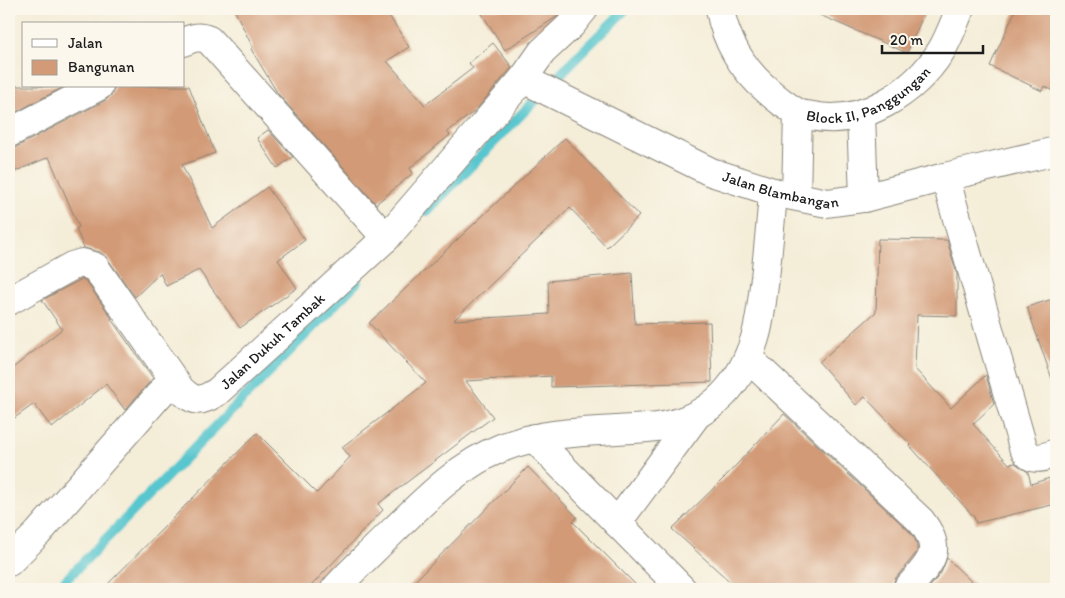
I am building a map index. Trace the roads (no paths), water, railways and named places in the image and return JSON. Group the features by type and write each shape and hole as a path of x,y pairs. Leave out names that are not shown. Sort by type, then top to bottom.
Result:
{"street":[{"name":"Jalan Dukuh Tambak","path":"9,301 72,266 82,263 95,266 181,390 192,399 200,400 217,392 386,238 540,88 542,52 572,24 584,9"},
{"path":"349,584 431,494 477,460 501,448 534,438 675,424 696,416 720,399 736,380 748,358 756,337 770,232 784,194 798,113 760,84 746,68 733,49 720,9"},
{"name":"Block II, Panggungan","path":"798,113 832,119 861,114 888,102 907,88 940,51 960,9"},
{"path":"185,42 192,38 202,37 209,40 386,238"},
{"path":"9,133 95,88"},
{"name":"Jalan Blambangan","path":"540,88 712,172 784,194 827,203 864,198 1056,151"},
{"path":"861,114 864,198"},
{"path":"945,177 1023,447 1029,456 1034,458 1044,458 1056,453"},
{"path":"748,358 929,530 933,540 934,550 932,558 907,589"},
{"path":"9,562 38,533 173,379"},
{"path":"617,523 696,416"},
{"path":"534,438 682,589"}],"waterway":[{"path":"427,211 626,9"},
{"path":"57,589 357,282"}]}
